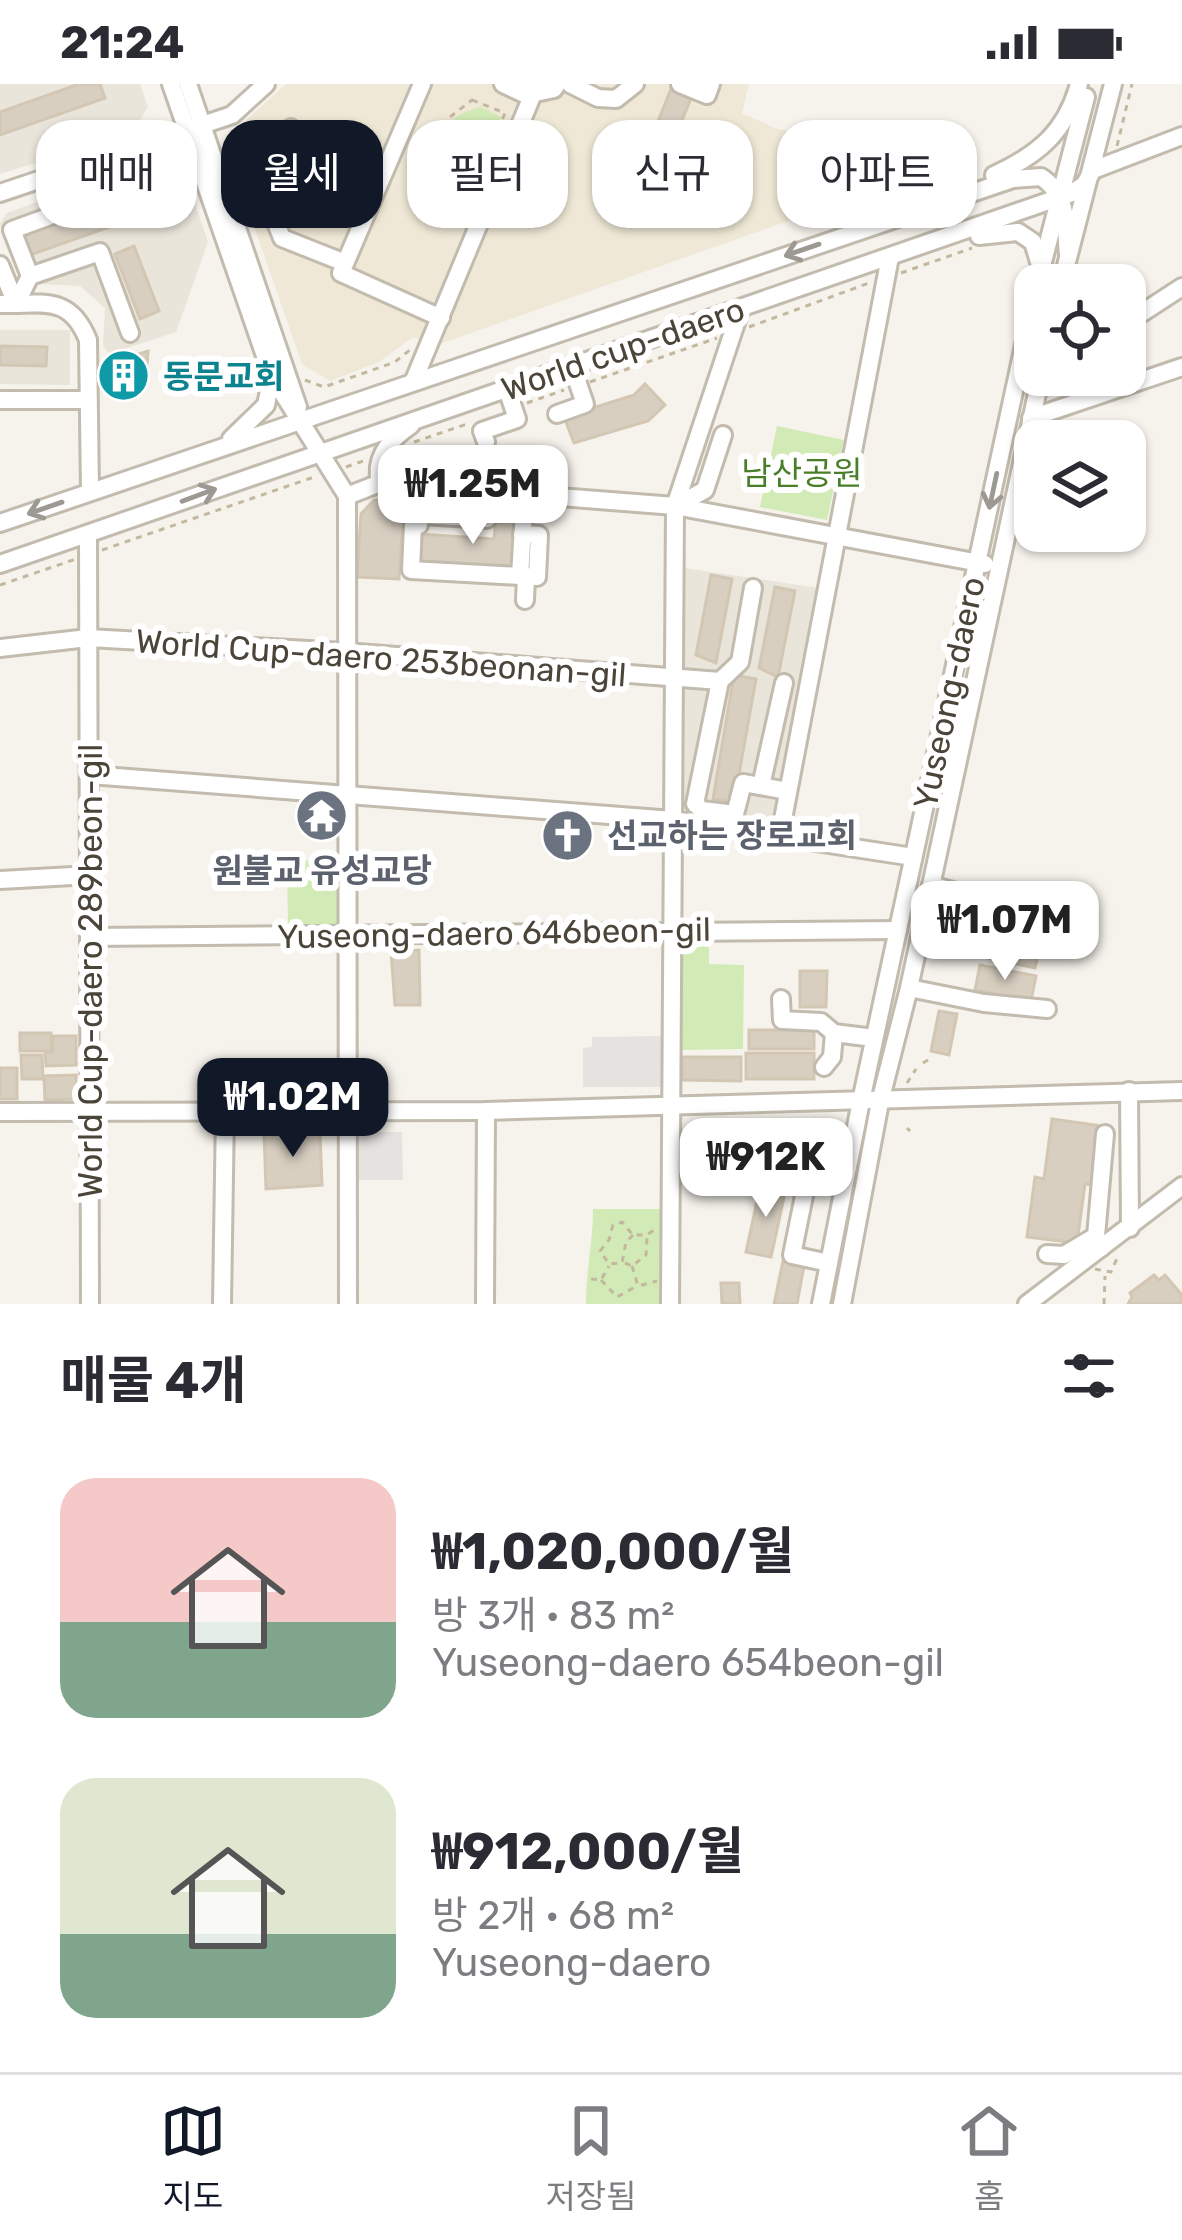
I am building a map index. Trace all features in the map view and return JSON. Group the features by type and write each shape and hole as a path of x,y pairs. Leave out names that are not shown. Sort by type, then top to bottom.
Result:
{"street":[{"path":"170,84 190,120"},
{"path":"188,84 193,120"},
{"path":"197,127 232,116 265,84"},
{"path":"422,84 340,273 441,317"},
{"path":"503,84 540,92 557,84"},
{"path":"570,84 598,98 616,99 634,84"},
{"path":"680,84 706,94 711,84"},
{"path":"977,182 1035,154 1061,128 1079,84"},
{"path":"1042,264 1088,84"},
{"path":"1066,264 1113,84"},
{"path":"414,380 532,90"},
{"path":"197,136 300,420 347,496 348,1304"},
{"name":"World cup-daero","path":"0,564 741,308 893,266 914,248 1061,196 1084,184 1093,170 1182,136"},
{"name":"World cup-daero","path":"977,192 1030,175 1048,180 1061,196"},
{"path":"0,194 36,182"},
{"path":"1061,196 1068,255"},
{"path":"30,276 12,230 36,221"},
{"path":"278,228 282,238 345,263"},
{"name":"World cup-daero","path":"0,523 865,228"},
{"path":"914,248 951,228"},
{"path":"914,248 998,231 1018,232 1033,242 1037,264"},
{"path":"8,304 30,276 100,251 130,333"},
{"path":"0,265 8,304"},
{"path":"780,835 893,266"},
{"path":"1146,310 1182,287"},
{"path":"8,304 40,302 79,317 88,340 90,492"},
{"path":"670,1304 675,506 741,308"},
{"path":"557,414 585,404 572,366"},
{"path":"1031,418 1182,367"},
{"path":"287,376 307,396 348,403"},
{"path":"221,447 266,405 287,376"},
{"path":"486,442 482,431 518,419 507,389"},
{"name":"Yuseong-daero","path":"842,1304 874,1038 1014,393"},
{"name":"Yuseong-daero","path":"821,1304 870,1101 909,988 1036,396"},
{"path":"0,400 88,400"},
{"path":"380,483 377,470 383,454 398,434 420,418"},
{"path":"675,506 705,490 723,435"},
{"path":"347,496 380,483 675,506 1000,567"},
{"path":"424,487 422,515 418,525 413,525 411,570 523,576"},
{"path":"525,494 525,600"},
{"path":"422,515 487,519"},
{"name":"World Cup-daero 289beon-gil","path":"88,534 90,1304"},
{"path":"753,588 740,662 720,681 695,804 702,810 735,814 742,783 788,790"},
{"path":"0,648 88,638"},
{"name":"World Cup-daero 253beonan-gil","path":"88,638 720,681"},
{"path":"761,786 784,683"},
{"path":"90,775 673,820 914,857"},
{"path":"0,880 91,875"},
{"path":"931,885 964,893 953,948"},
{"name":"Yuseong-daero 646beon-gil","path":"91,937 898,930"},
{"path":"909,988 1048,1009"},
{"path":"782,999 782,1020 820,1022 834,1034 874,1038"},
{"path":"824,1067 832,1057 834,1034"},
{"path":"1130,1091 1130,1228"},
{"path":"0,1112 486,1111 1182,1091"},
{"path":"222,1304 224,1111"},
{"path":"485,1304 486,1111"},
{"path":"1105,1244 1106,1134"},
{"path":"808,1181 792,1255 830,1263"},
{"path":"1027,1304 1182,1186"},
{"path":"1047,1254 1064,1256 1105,1244"}],"path":[{"path":"1116,149 1132,84"},
{"path":"472,100 506,113 472,191 434,170 428,134 472,100"},
{"path":"893,266 980,245"},
{"path":"744,329 871,283"},
{"path":"605,376 710,340"},
{"path":"287,376 324,387 395,362 417,343"},
{"path":"524,404 554,394"},
{"path":"416,442 483,418"},
{"path":"346,469 373,460"},
{"path":"103,549 314,477"},
{"path":"0,585 61,564"},
{"path":"907,1083 916,1069"},
{"path":"609,1264 600,1251 613,1225 622,1222 633,1234 646,1235 669,1219"},
{"path":"622,1263 626,1242 633,1234"},
{"path":"632,1266 646,1255 646,1235"},
{"path":"1090,1265 1112,1272 1119,1262 1105,1244"},
{"path":"609,1264 632,1266"},
{"path":"602,1280 609,1264"},
{"path":"632,1266 638,1286"},
{"path":"1104,1304 1105,1273"},
{"path":"591,1280 602,1280 617,1297 638,1286 670,1279"}],"shaded area":[{"path":"0,84 140,84 148,107 140,120 36,120 36,163 0,174"},
{"path":"286,84 749,84 742,113 777,129 777,225 437,345 413,337 379,362 330,381 302,364 255,228 383,228 383,120 246,120"},
{"path":"36,202 36,228 197,228 197,210 208,242 176,332 109,354 103,345 105,308 80,286 38,284 19,275 0,224 7,213"},
{"path":"0,330 70,330 70,385 0,384"},
{"path":"684,568 819,588 775,826 683,815"},
{"path":"662,1036 662,1087 583,1087 583,1048 592,1047 592,1037"},
{"path":"358,1132 402,1132 403,1180 358,1180"}],"green space":[{"path":"481,107 501,117 454,120"},
{"name":"남산공원","path":"777,426 844,440 827,520 760,507"},
{"path":"287,859 341,863 346,928 288,930"},
{"path":"679,936 709,936 709,964 744,965 743,1049 679,1050"},
{"path":"593,1209 661,1209 661,1304 586,1304"}],"building":[{"path":"79,84 100,84 105,98 0,135 0,112"},
{"path":"673,84 697,84 682,120 659,120"},
{"path":"43,228 106,228 30,255 23,235"},
{"path":"134,246 159,311 140,319 115,254"},
{"path":"0,346 47,347 46,366 0,365"},
{"name":"동문교회","path":"148,351 146,381 108,392 99,371 104,365"},
{"path":"645,384 665,405 648,421 574,443 564,417 634,395"},
{"path":"374,500 404,502 399,579 357,577 361,514"},
{"path":"497,509 517,510 513,569 415,563 421,534 494,539"},
{"path":"711,575 732,579 716,663 696,655"},
{"path":"775,587 795,591 778,677 759,668"},
{"path":"734,675 756,679 734,802 713,799"},
{"path":"972,893 1048,909 1043,933 967,918"},
{"path":"986,924 1042,936 1035,968 979,956"},
{"path":"419,950 420,1005 395,1005 391,952"},
{"path":"980,965 1036,976 1031,1001 975,990"},
{"path":"800,971 827,971 826,1007 800,1007"},
{"path":"939,1011 957,1014 949,1055 931,1051"},
{"path":"749,1030 814,1030 814,1049 749,1049"},
{"path":"20,1033 51,1033 51,1051 20,1051"},
{"path":"53,1036 76,1036 76,1065 46,1066 45,1052 53,1052"},
{"path":"746,1053 814,1053 814,1079 746,1079"},
{"path":"21,1055 42,1055 43,1079 22,1079"},
{"path":"682,1057 741,1057 741,1081 682,1080"},
{"path":"0,1068 17,1068 17,1099 0,1099"},
{"path":"76,1075 76,1099 45,1100 44,1076"},
{"path":"1052,1119 1102,1126 1095,1185 1085,1184 1077,1243 1027,1237 1035,1177 1044,1179"},
{"path":"264,1133 320,1133 322,1185 266,1189"},
{"path":"763,1156 792,1162 787,1188 757,1181"},
{"path":"761,1183 786,1188 771,1257 746,1252"},
{"path":"783,1261 804,1266 797,1304 774,1304"},
{"path":"1154,1275 1159,1280 1165,1275 1182,1295 1182,1304 1128,1304 1130,1293"},
{"path":"721,1283 739,1283 740,1304 722,1304"}],"place":[{"name":"동문교회","path":"124,376"},
{"name":"원불교 유성교당","path":"322,816"},
{"name":"선교하는 장로교회","path":"568,835"}]}
